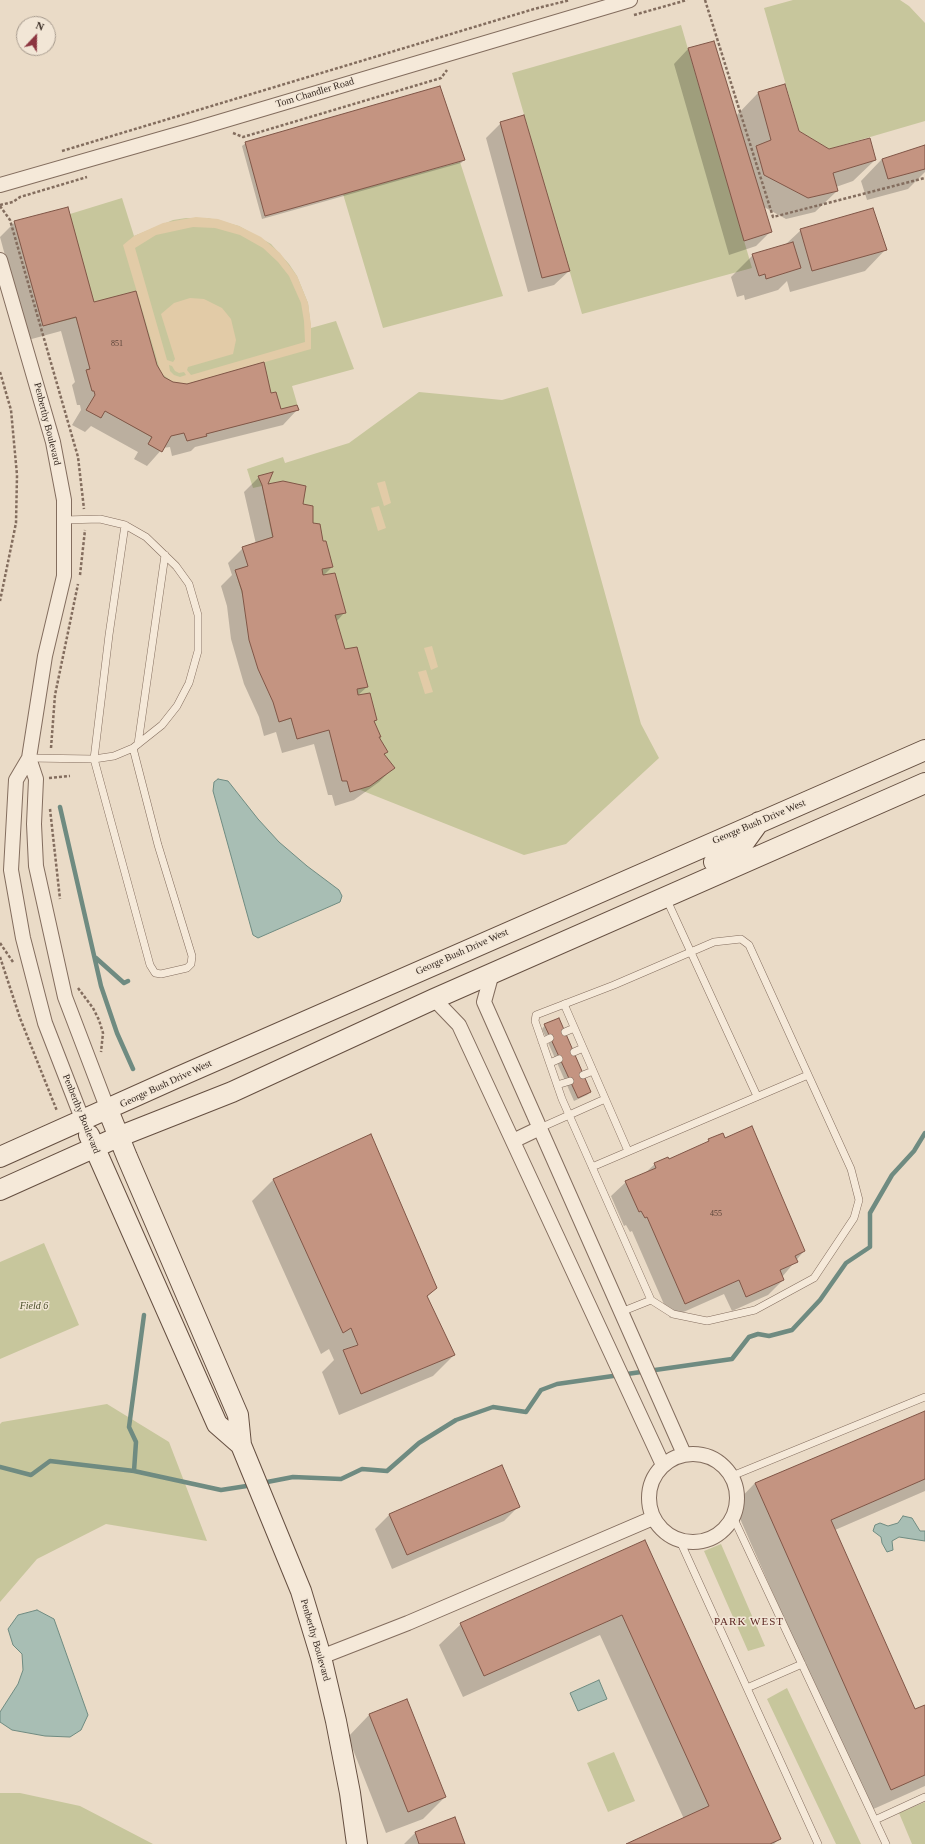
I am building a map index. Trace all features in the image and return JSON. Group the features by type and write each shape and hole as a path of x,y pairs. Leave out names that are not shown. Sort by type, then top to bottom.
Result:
{"main road":[{"name":"George Bush Drive West","path":"0,1157 925,750"},
{"path":"0,1190 118,1137 232,1092 492,973 925,783"},
{"path":"666,897 663,887 666,884 738,851 759,822"},
{"name":"Penberthy Boulevard","path":"108,1110 118,1137 238,1415 241,1445 301,1591 321,1657 350,1793 357,1844"},
{"name":"Penberthy Boulevard","path":"83,1121 217,1424 241,1445"}],"street":[{"name":"Tom Chandler Road","path":"0,185 199,128 630,0"},
{"name":"Penberthy Boulevard","path":"0,260 54,442 64,500 64,576 45,656 29,758 16,780 12,870 22,938 45,1023 83,1121"},
{"name":"Penberthy Boulevard","path":"29,758 36,779 34,824 36,866 65,997 108,1110"},
{"path":"492,973 484,1002 684,1454"},
{"path":"434,999 459,1025 663,1464"},
{"path":"513,1141 540,1128"},
{"path":"684,1454 702,1454 719,1462 732,1476 737,1496 737,1504 733,1517 724,1530 711,1539 696,1542 680,1541 669,1536 660,1528 653,1518 648,1504 648,1490 654,1476 663,1464 684,1454"},
{"path":"321,1657 408,1623 653,1518"}],"lane":[{"path":"29,758 94,759 114,756 136,746 162,725 177,706 189,683 198,651 198,615 190,584 165,555 146,537 125,525 100,519 84,518 64,520"},
{"path":"125,525 109,635 94,759 150,965 153,971 159,974 184,969 191,964 192,956 158,845 136,746 165,555"},
{"path":"666,897 757,1096"},
{"path":"741,939 749,945 851,1169 859,1200 854,1218 814,1278 755,1310 707,1321 673,1314 651,1300 569,1115 535,1020 536,1015 691,952 714,942 728,940 741,939"},
{"path":"564,1004 628,1151"},
{"path":"565,1032 574,1028"},
{"path":"542,1042 550,1038"},
{"path":"574,1052 583,1048"},
{"path":"550,1063 559,1059"},
{"path":"583,1075 593,1071"},
{"path":"592,1167 808,1074"},
{"path":"557,1085 570,1081"},
{"path":"540,1128 605,1100"},
{"path":"621,1312 651,1300"},
{"path":"732,1476 925,1396"},
{"path":"733,1517 886,1844"},
{"path":"680,1541 817,1844"},
{"path":"747,1688 802,1664"},
{"path":"874,1820 925,1797"}],"path":[{"path":"61,151 534,9 570,0"},
{"path":"627,17 687,0"},
{"path":"705,0 773,217 925,178"},
{"path":"232,132 243,137 441,78 447,69"},
{"path":"79,576 85,538 78,457 10,220 0,206 13,202 20,197 88,176"},
{"path":"0,372 11,410 17,475 16,523 0,601"},
{"path":"52,739 55,694 78,583"},
{"path":"49,771 49,785"},
{"path":"44,778 70,776"},
{"path":"50,805 60,900"},
{"path":"0,957 20,1018 57,1111"},
{"path":"77,986 93,1008 99,1020 103,1034 101,1053"}],"green space":[{"path":"793,0 900,0 909,6 925,23 925,121 829,149 799,131 764,8"},
{"path":"681,25 752,268 582,314 512,73"},
{"path":"460,162 503,296 383,328 343,194"},
{"path":"122,198 134,236 173,220 186,218 208,218 239,226 271,244 289,264 297,276 308,303 311,328 336,321 354,369 292,386 299,410 206,434 207,436 187,441 184,433 171,436 162,452 148,444 151,437 105,411 101,418 86,410 95,395 94,391 92,391 86,370 90,368 76,318 43,326 14,221 70,214"},
{"path":"548,387 641,724 659,758 566,844 524,855 358,789 350,792 347,781 342,781 329,730 297,739 291,719 279,722 235,570 248,566 242,547 272,537 262,486 253,488 247,469 283,457 285,463 349,443 419,392 502,400"},
{"name":"Field 6","path":"44,1243 79,1325 0,1359 0,1262"},
{"path":"107,1404 169,1442 207,1541 106,1524 37,1559 0,1602 0,1424 2,1422"},
{"path":"721,1544 765,1646 748,1651 704,1551"},
{"path":"787,1688 861,1844 836,1844 767,1699"},
{"path":"614,1752 635,1801 608,1812 587,1763"},
{"path":"0,1793 20,1793 80,1806 153,1844 0,1844"},
{"path":"925,1802 925,1844 912,1844 899,1813"}],"sand":[{"path":"196,217 218,219 239,226 261,237 280,253 297,276 308,303 311,325 311,349 191,383 183,384 173,382 161,373 123,245 134,236 163,223","holes":["193,227 215,228 240,235 263,248 278,262 289,276 301,303 305,342 191,375 187,370 188,367 233,354 236,340 231,319 222,308 204,299 190,298 174,303 161,314 175,359 173,362 167,360 135,248 156,235","169,365 172,366 175,371 179,373 184,372 186,375 180,377 174,375 170,371"]},
{"path":"385,481 391,503 384,506 377,483"},
{"path":"379,506 386,528 378,531 371,508"},
{"path":"432,646 438,667 431,670 424,648"},
{"path":"426,670 433,692 425,694 418,672"}],"shaded area":[{"path":"218,779 228,781 258,819 279,842 307,866 339,890 342,896 340,902 258,938 253,935 213,791 214,782"},
{"path":"903,1516 912,1518 920,1531 925,1531 925,1541 899,1537 892,1541 893,1550 887,1552 882,1543 881,1537 873,1531 875,1525 880,1523 888,1526 898,1523"},
{"path":"37,1610 54,1619 88,1715 81,1730 70,1737 45,1736 12,1730 0,1722 0,1712 18,1684 23,1670 22,1654 13,1645 8,1629 18,1615"},
{"path":"599,1680 607,1699 578,1711 570,1693"}],"building":[{"path":"714,41 772,232 744,241 688,48"},
{"path":"785,84 799,131 829,149 870,138 876,160 833,173 838,191 808,198 764,175 756,146 771,140 758,92"},
{"path":"440,86 465,160 265,216 245,142"},
{"path":"524,115 570,271 542,278 500,122"},
{"path":"925,145 925,169 888,179 882,159"},
{"path":"68,207 94,302 136,291 157,365 164,377 173,382 187,384 264,362 271,393 276,392 281,409 297,405 299,410 206,434 207,436 187,441 184,433 171,436 162,452 148,444 152,437 105,411 101,418 86,410 95,395 94,391 92,391 86,370 90,369 76,317 43,326 14,221"},
{"path":"873,208 887,250 812,271 800,229"},
{"path":"793,242 801,268 766,279 765,274 759,276 752,254"},
{"path":"273,472 268,484 283,481 306,486 303,504 313,506 313,523 320,524 323,541 326,541 333,567 322,569 323,575 335,573 346,613 335,615 345,649 357,647 368,687 357,689 358,695 370,693 377,720 374,721 381,737 379,737 388,752 384,754 395,768 370,786 350,792 347,781 342,781 329,730 297,739 291,718 279,722 273,702 258,669 249,640 242,591 235,570 248,566 242,547 273,537 262,485 258,476"},
{"path":"559,1018 591,1092 578,1098 544,1024"},
{"path":"752,1126 805,1251 795,1256 798,1262 780,1270 784,1280 746,1297 739,1280 685,1304 647,1217 645,1218 641,1211 639,1212 625,1181 656,1168 654,1163 668,1157 669,1159 709,1141 708,1139 723,1133 725,1138"},
{"path":"371,1134 437,1288 427,1296 455,1355 361,1394 343,1350 358,1345 351,1328 343,1333 273,1179"},
{"path":"925,1411 925,1479 831,1520 915,1709 925,1705 925,1775 891,1790 755,1483"},
{"path":"502,1465 520,1507 407,1555 389,1514"},
{"path":"645,1540 781,1839 770,1844 626,1844 709,1806 622,1615 484,1676 460,1623"},
{"path":"407,1699 446,1797 408,1812 369,1714"},
{"path":"455,1817 465,1844 419,1844 415,1832"}],"waterway":[{"path":"60,807 101,986 117,1033 133,1069"},
{"path":"96,958 124,983 128,981"},
{"path":"262,1483 293,1477 341,1479 362,1469 387,1471 419,1443 456,1420 493,1407 526,1412 541,1390 557,1384 732,1359 749,1337 758,1334 769,1336 792,1330 820,1300 846,1263 870,1247 870,1213 892,1175 914,1151 925,1133"},
{"path":"134,1471 136,1442 129,1427 144,1315"},
{"path":"0,1467 31,1475 50,1461 134,1471 221,1490 253,1485"}],"district":[{"name":"PARK WEST","path":"749,1622"}]}
